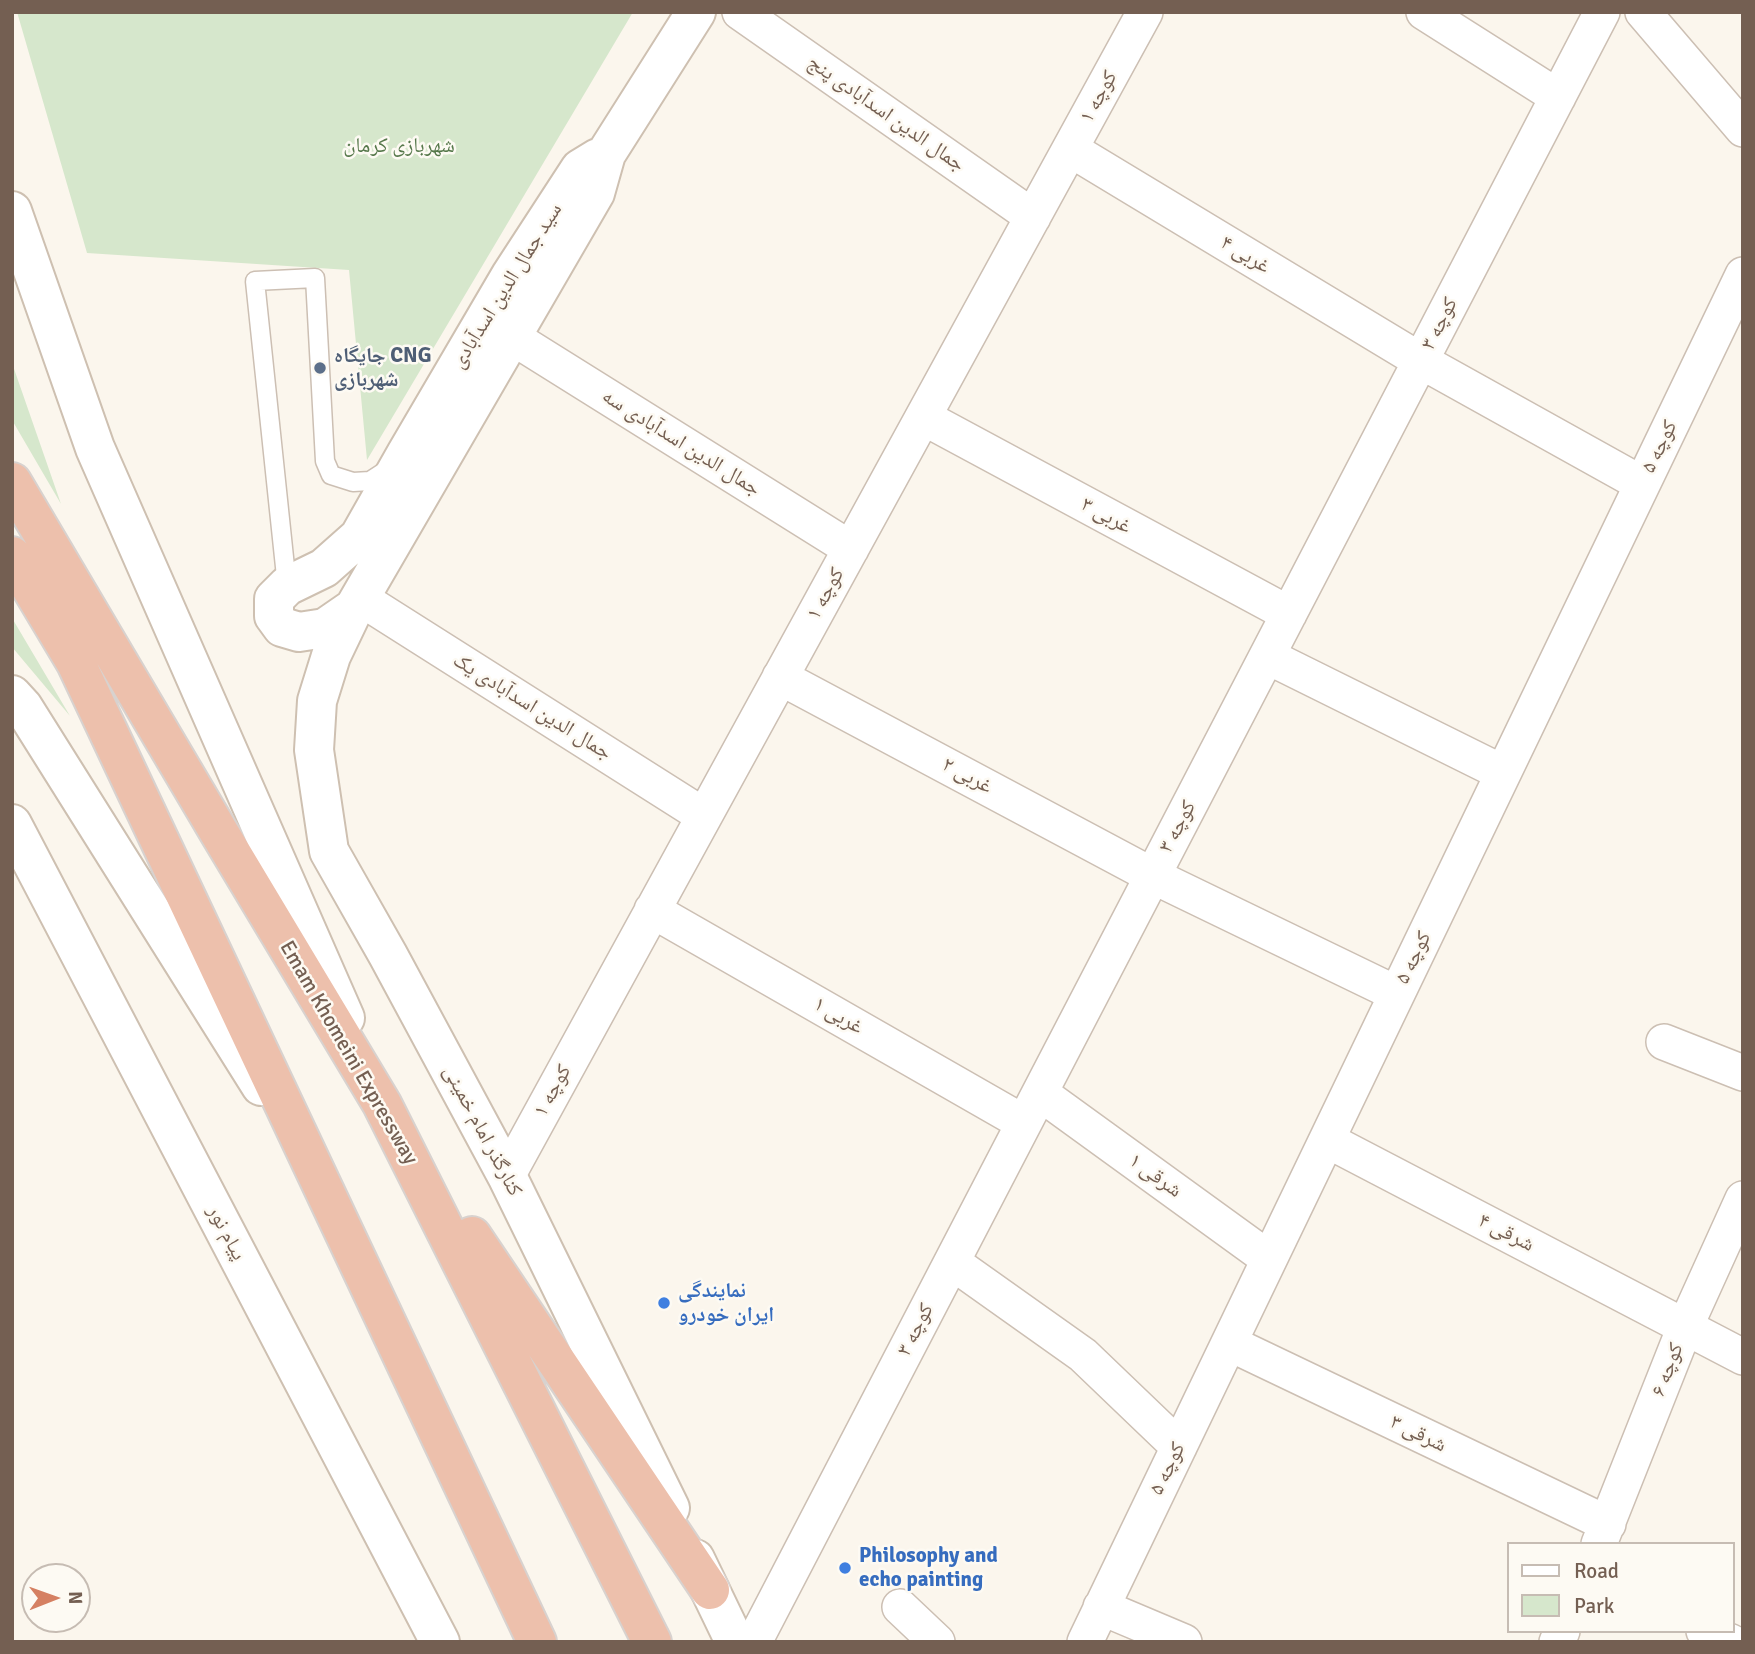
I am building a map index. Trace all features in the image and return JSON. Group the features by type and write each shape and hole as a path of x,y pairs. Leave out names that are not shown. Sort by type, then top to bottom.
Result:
{"highway":[{"name":"Emam Khomeini Expressway","path":"12,482 383,1104 652,1642"},
{"path":"12,556 76,663 537,1642"},
{"path":"383,1104 710,1590"}],"street":[{"name":"سید جمال الدین اسدآبادی","path":"357,603 595,193 606,154 696,12"},
{"name":"جمال الدین اسدآبادی پنج","path":"740,12 1033,217"},
{"name":"کوچه ۱","path":"507,1176 1145,12"},
{"path":"1424,12 1558,97"},
{"name":"کوچه ۳","path":"754,1642 1602,12"},
{"path":"1659,19 1743,129"},
{"name":"غربی ۴","path":"1070,149 1421,361"},
{"name":"سید جمال الدین اسدآبادی","path":"287,586 324,568 359,537 511,275 580,169 606,154"},
{"path":"12,211 95,448 383,1104"},
{"name":"کوچه ۵","path":"1085,1642 1743,275"},
{"name":"جمال الدین اسدآبادی سه","path":"512,337 851,549"},
{"path":"1421,361 1642,484"},
{"name":"غربی ۳","path":"923,417 1289,614"},
{"path":"287,586 274,599 274,616 282,627 299,632 325,628 357,603"},
{"name":"جمال الدین اسدآبادی یک","path":"357,603 704,816"},
{"name":"کنارگذر امام خمینی","path":"357,603 331,656 317,701 314,750 329,851 507,1176 735,1642"},
{"path":"1267,656 1503,773"},
{"name":"غربی ۲","path":"780,677 1153,876 1397,994"},
{"path":"12,695 23,707 317,1175"},
{"name":"پیام نور","path":"12,824 440,1642"},
{"name":"غربی ۱","path":"652,910 1024,1123"},
{"path":"1664,1042 1743,1073"},
{"name":"شرقی ۱","path":"1040,1093 1269,1259"},
{"name":"شرقی ۴","path":"1326,1140 1743,1357"},
{"name":"کوچه ۶","path":"1604,1534 1685,1327 1743,1199"},
{"path":"952,1262 1083,1355 1179,1447"},
{"name":"شرقی ۳","path":"1229,1343 1604,1534"},
{"path":"1101,1607 1184,1642"},
{"path":"900,1608 937,1642"},
{"path":"1709,1633 1731,1642"}],"lane":[{"path":"287,586 255,281 314,278 325,461 331,475 353,482 370,481 388,470 405,454"}],"green space":[{"name":"شهربازی کرمان","path":"17,12 633,12 367,460 349,270 87,253"},
{"path":"12,363 61,504 12,420"},
{"path":"12,618 70,716 12,647"}],"place":[{"name":"جایگاه CNG شهربازی","path":"320,368"},
{"name":"نمایندگی ایران خودرو","path":"664,1303"},
{"name":"Philosophy and echo painting","path":"845,1568"}]}
